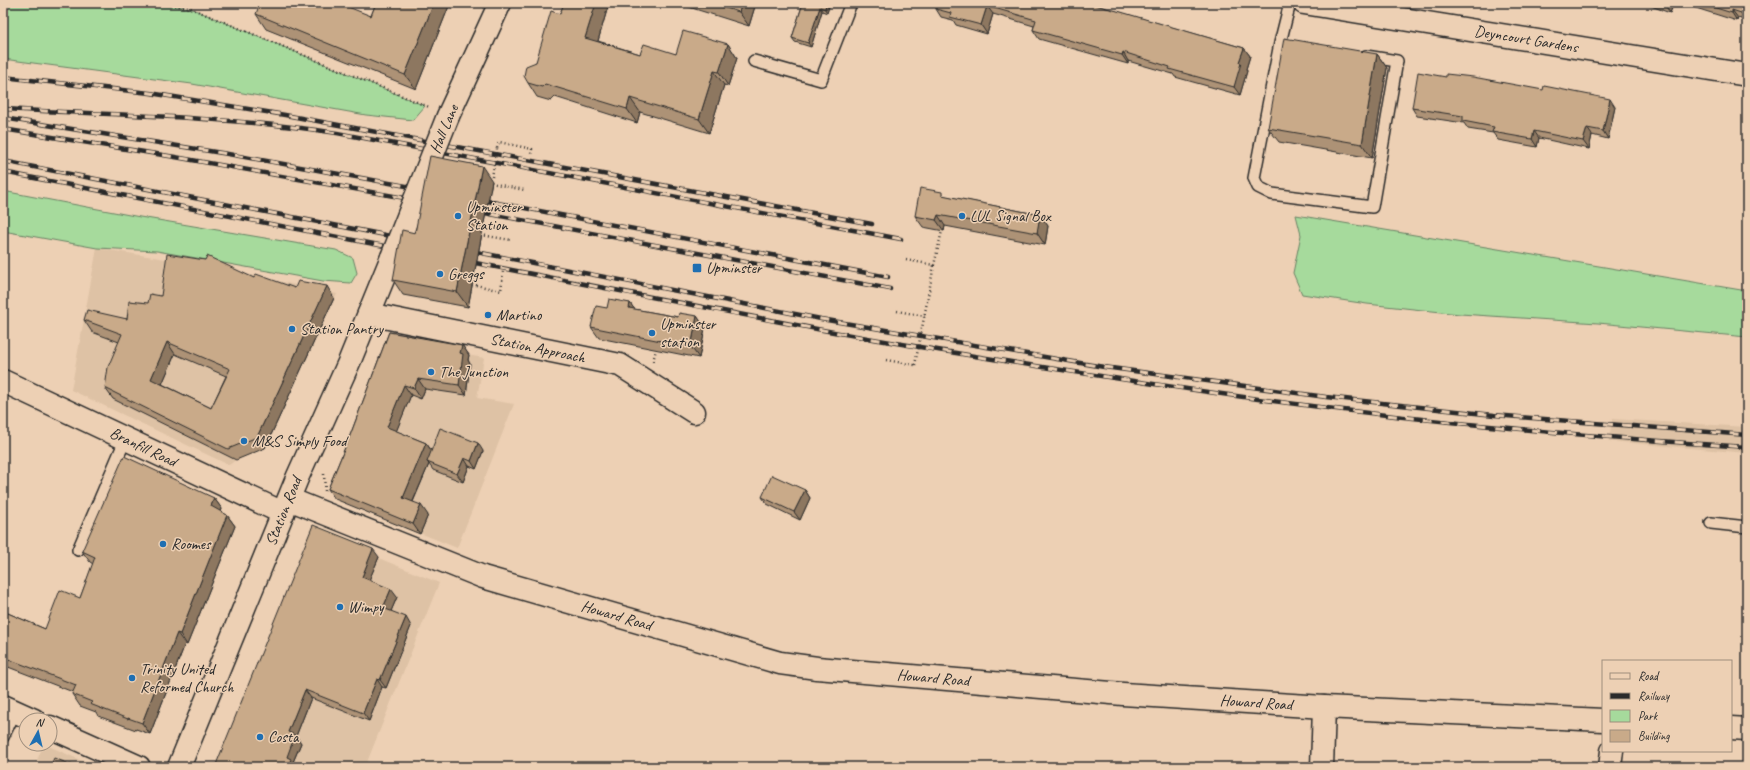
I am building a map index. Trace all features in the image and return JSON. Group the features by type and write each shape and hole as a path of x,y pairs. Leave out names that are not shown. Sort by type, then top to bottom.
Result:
{"street":[{"name":"Hall Lane","path":"392,257 448,116 500,3"},
{"name":"Deyncourt Gardens","path":"1304,3 1747,75"},
{"name":"Station Road","path":"179,767 298,476 369,314 392,257"},
{"name":"Station Approach","path":"369,314 620,365 694,412"},
{"name":"Branfill Road","path":"3,381 126,438 286,506"},
{"name":"Howard Road","path":"286,506 483,577 780,663 817,668 1123,694 1324,707 1602,720"},
{"path":"1322,767 1324,707"},
{"path":"1732,728 1747,729"},
{"path":"58,731 140,767"},
{"path":"1610,767 1612,752"}],"lane":[{"path":"754,61 821,80 851,3"},
{"path":"1290,3 1284,43 1254,178 1258,187 1272,194 1372,207 1397,61 1358,55"},
{"path":"78,550 126,438"},
{"path":"1711,523 1747,527"},
{"path":"3,737 17,712"}],"path":[{"path":"155,3 190,8 416,101 448,116"},
{"path":"490,191 499,142 532,149 531,154"},
{"path":"491,183 524,190"},
{"path":"480,242 482,227"},
{"path":"886,360 915,365 942,231"},
{"path":"481,235 511,240"},
{"path":"906,260 934,265"},
{"path":"473,278 471,285 501,291 503,272"},
{"path":"897,311 925,316"},
{"path":"322,468 325,480 325,493"}],"shaded area":[{"path":"97,248 215,267 337,294 265,448 236,460 229,465 71,390"},
{"path":"396,342 484,358 477,398 514,404 457,548 338,500 337,494"},
{"path":"1612,419 1747,427 1747,453 1609,441"},
{"path":"318,533 439,583 365,767 224,767"},
{"path":"58,750 96,767 34,767 41,752 58,752"}],"green space":[{"path":"3,3 155,3 190,8 425,106 413,120 366,115 192,84 3,59"},
{"path":"3,191 140,217 336,250 353,258 357,273 351,283 323,281 157,251 97,248 3,231"},
{"path":"1296,215 1747,291 1747,337 1598,323 1460,314 1367,304 1302,294 1293,273 1301,235"}],"building":[{"path":"260,3 338,3 371,16 376,3 434,3 405,75 256,14"},
{"path":"564,3 596,3 585,38 640,54 644,44 676,54 683,31 728,44 719,72 714,71 699,119 630,98 627,109 545,84 542,87 528,83 524,76 526,66 536,62 551,11 560,14"},
{"path":"709,3 742,3 739,12"},
{"path":"803,3 826,3 825,9 820,7 808,43 792,38"},
{"path":"937,3 1088,3 1244,48 1239,62 1241,63 1234,87 1169,69 1170,67 1123,52 1122,55 1033,30 1036,20 987,6 981,25 950,17 951,13 936,9"},
{"path":"1700,3 1747,3 1747,15 1732,10 1732,13"},
{"path":"1284,38 1377,54 1362,144 1268,128"},
{"path":"1418,72 1446,77 1446,74 1473,77 1543,90 1544,86 1610,99 1603,131 1587,128 1583,141 1534,131 1532,139 1492,132 1494,127 1463,121 1463,116 1412,108"},
{"name":"Upminster Station","path":"430,156 482,166 457,292 393,280 402,230 415,233"},
{"path":"920,188 942,192 942,195 1040,215 1037,233 938,215 936,220 915,216"},
{"path":"167,254 205,260 207,256 254,278 256,274 295,288 298,281 327,286 257,437 228,449 105,388 108,367 122,334 84,320 87,310 127,319 129,301 148,303 150,294 161,296","holes":["167,342 230,369 211,408 151,379"]},
{"path":"609,299 630,303 629,308 678,317 679,313 697,316 691,347 591,327 596,306 607,308"},
{"path":"389,332 462,345 460,353 463,354 459,385 418,379 414,388 404,385 387,427 426,443 403,498 421,505 413,524 328,489"},
{"path":"440,428 478,443 471,461 464,458 457,474 427,462"},
{"path":"124,456 214,498 211,506 227,515 180,634 177,633 142,723 90,704 92,702 72,694 76,685 3,657 3,611 45,629 60,590 80,598 95,557 82,551"},
{"path":"772,475 805,490 794,512 762,497"},
{"path":"313,525 373,549 362,577 391,589 383,608 406,617 380,680 377,679 363,713 305,690 288,732 295,735 287,757 291,759 288,767 215,767"},
{"path":"54,758 77,767 50,767"}],"railway":[{"path":"3,77 150,93 285,115 872,224"},
{"path":"3,109 254,123 337,133 901,239"},
{"path":"3,118 228,154 434,191"},
{"path":"3,129 175,157 433,203"},
{"path":"3,161 411,240"},
{"path":"3,172 410,251"},
{"path":"477,199 888,277"},
{"path":"474,211 890,289"},
{"path":"466,250 821,319 1104,367 1326,397 1494,415 1747,435"},
{"path":"465,261 868,338 1023,364 1229,395 1358,412 1488,426 1617,438 1747,447"}],"place":[{"name":"Upminster Station","path":"458,216"},
{"name":"LUL Signal Box","path":"962,216"},
{"name":"Upminster","path":"697,268"},
{"name":"Greggs","path":"440,274"},
{"name":"Martino","path":"488,315"},
{"name":"Station Pantry","path":"292,329"},
{"name":"Upminster station","path":"652,333"},
{"name":"The Junction","path":"431,372"},
{"name":"M&S Simply Food","path":"244,441"},
{"name":"Roomes","path":"163,544"},
{"name":"Wimpy","path":"340,607"},
{"name":"Trinity United Reformed Church","path":"132,678"},
{"name":"Costa","path":"260,737"}]}
